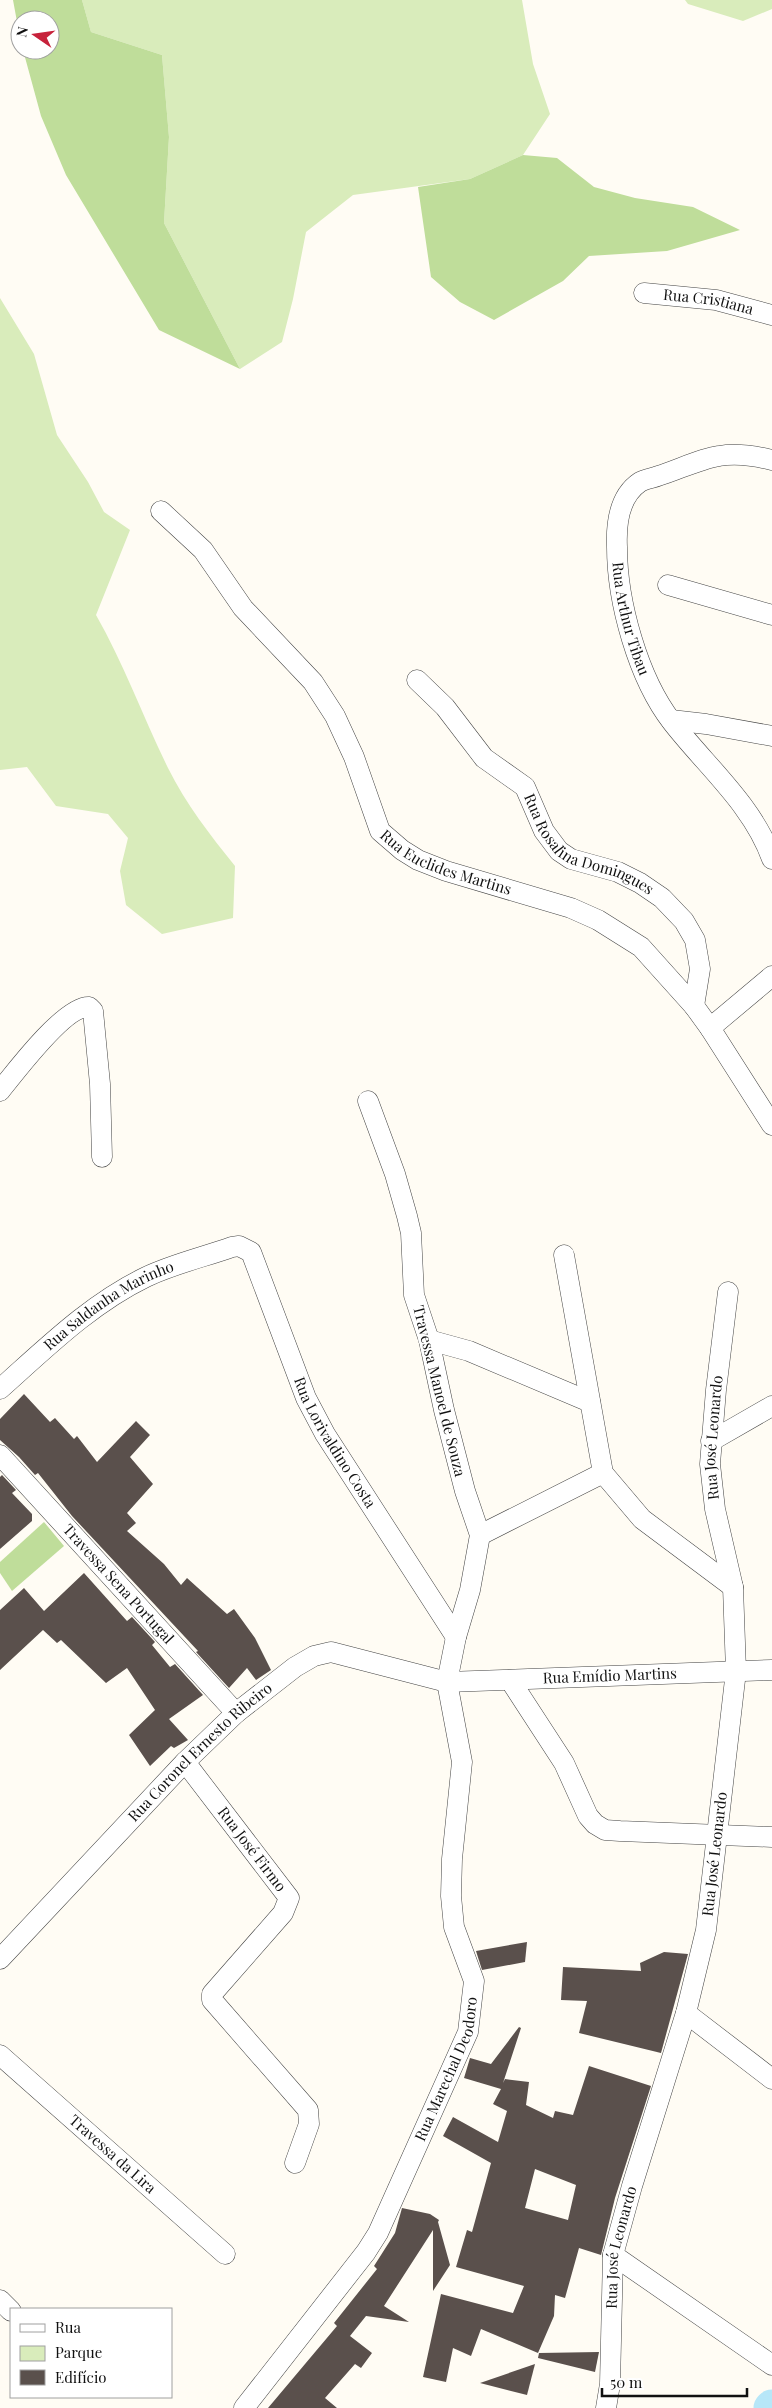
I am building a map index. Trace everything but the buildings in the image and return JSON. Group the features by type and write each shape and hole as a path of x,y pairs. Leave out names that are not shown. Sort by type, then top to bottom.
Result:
{"street":[{"name":"Rua Cristiana","path":"644,293 716,300 772,315"},
{"name":"Rua Arthur Tibau","path":"772,460 755,456 720,456 640,482 625,498 616,522 617,558 625,619 650,685 671,720 746,810 767,844 772,859"},
{"name":"Rua Euclides Martins","path":"161,511 203,550 243,608 313,682 335,716 354,757 380,832 402,850 437,867 535,896 598,920 641,947 694,1006 772,1125"},
{"path":"668,585 772,615"},
{"name":"Rua Rosalina Domingues","path":"417,680 445,707 484,758 525,787 544,831 559,851 571,859 618,872 640,883 662,898 684,921 695,940 700,969 694,1006"},
{"path":"671,720 706,724 772,736"},
{"path":"710,1028 772,976"},
{"path":"0,1090 30,1052 69,1015 84,1006 89,1007 93,1011 100,1084 102,1157"},
{"name":"Travessa Manoel de Souza","path":"368,1101 395,1174 407,1216 411,1233 414,1295 429,1340 462,1482 480,1535 470,1590 456,1637 447,1682"},
{"name":"Rua Lorivaldino Costa","path":"232,1247 239,1246 251,1252 306,1398 325,1434 456,1637"},
{"name":"Rua Saldanha Marinho","path":"0,1389 64,1332 103,1302 146,1277 232,1247"},
{"path":"564,1255 580,1334 603,1473 642,1519 733,1587"},
{"name":"Rua José Leonardo","path":"606,2408 610,2384 613,2255 632,2186 686,2013 706,1930 736,1671 733,1587 715,1509 710,1464 728,1292"},
{"path":"429,1340 469,1351 590,1402"},
{"path":"711,1441 772,1406"},
{"name":"Travessa Sena Portugal","path":"0,1456 236,1713"},
{"path":"480,1535 603,1473"},
{"name":"Rua Coronel Ernesto Ribeiro","path":"0,1959 185,1762 236,1713 295,1668 323,1653 331,1652 447,1682"},
{"name":"Rua Emídio Martins","path":"447,1682 772,1670"},
{"path":"510,1680 564,1763 588,1816 595,1824 605,1830 772,1837"},
{"name":"Rua Marechal Deodoro","path":"244,2408 366,2252 378,2233 468,2032 474,1981 454,1927 451,1896 452,1859 462,1762 447,1682"},
{"name":"Rua José Firmo","path":"185,1762 289,1898 283,1913 212,1994 212,2000 216,2007 308,2110 309,2124 295,2163"},
{"path":"686,2013 772,2079"},
{"name":"Travessa da Lira","path":"0,2054 225,2254"},
{"path":"613,2255 772,2365"},
{"path":"0,2300 10,2310"}],"green space":[{"path":"13,0 82,0 91,32 162,55 169,137 164,223 240,369 159,330 66,175 41,116 26,60 60,60 60,10 15,10"},
{"path":"82,0 522,0 533,64 550,114 523,155 470,179 353,195 306,232 293,299 282,342 240,369 164,223 169,137 162,55 91,32"},
{"path":"685,0 772,0 772,9 743,21 688,4"},
{"path":"523,155 557,158 594,187 635,198 693,207 740,230 667,251 589,256 563,281 494,320 460,302 431,277 418,187 470,179"},
{"path":"0,298 34,354 57,435 88,482 104,512 130,530 96,615 116,652 175,781 199,819 235,866 233,918 162,934 126,905 120,871 128,838 108,814 56,806 27,767 0,770"},
{"path":"44,1522 64,1546 12,1591 0,1573 0,1562"}]}
